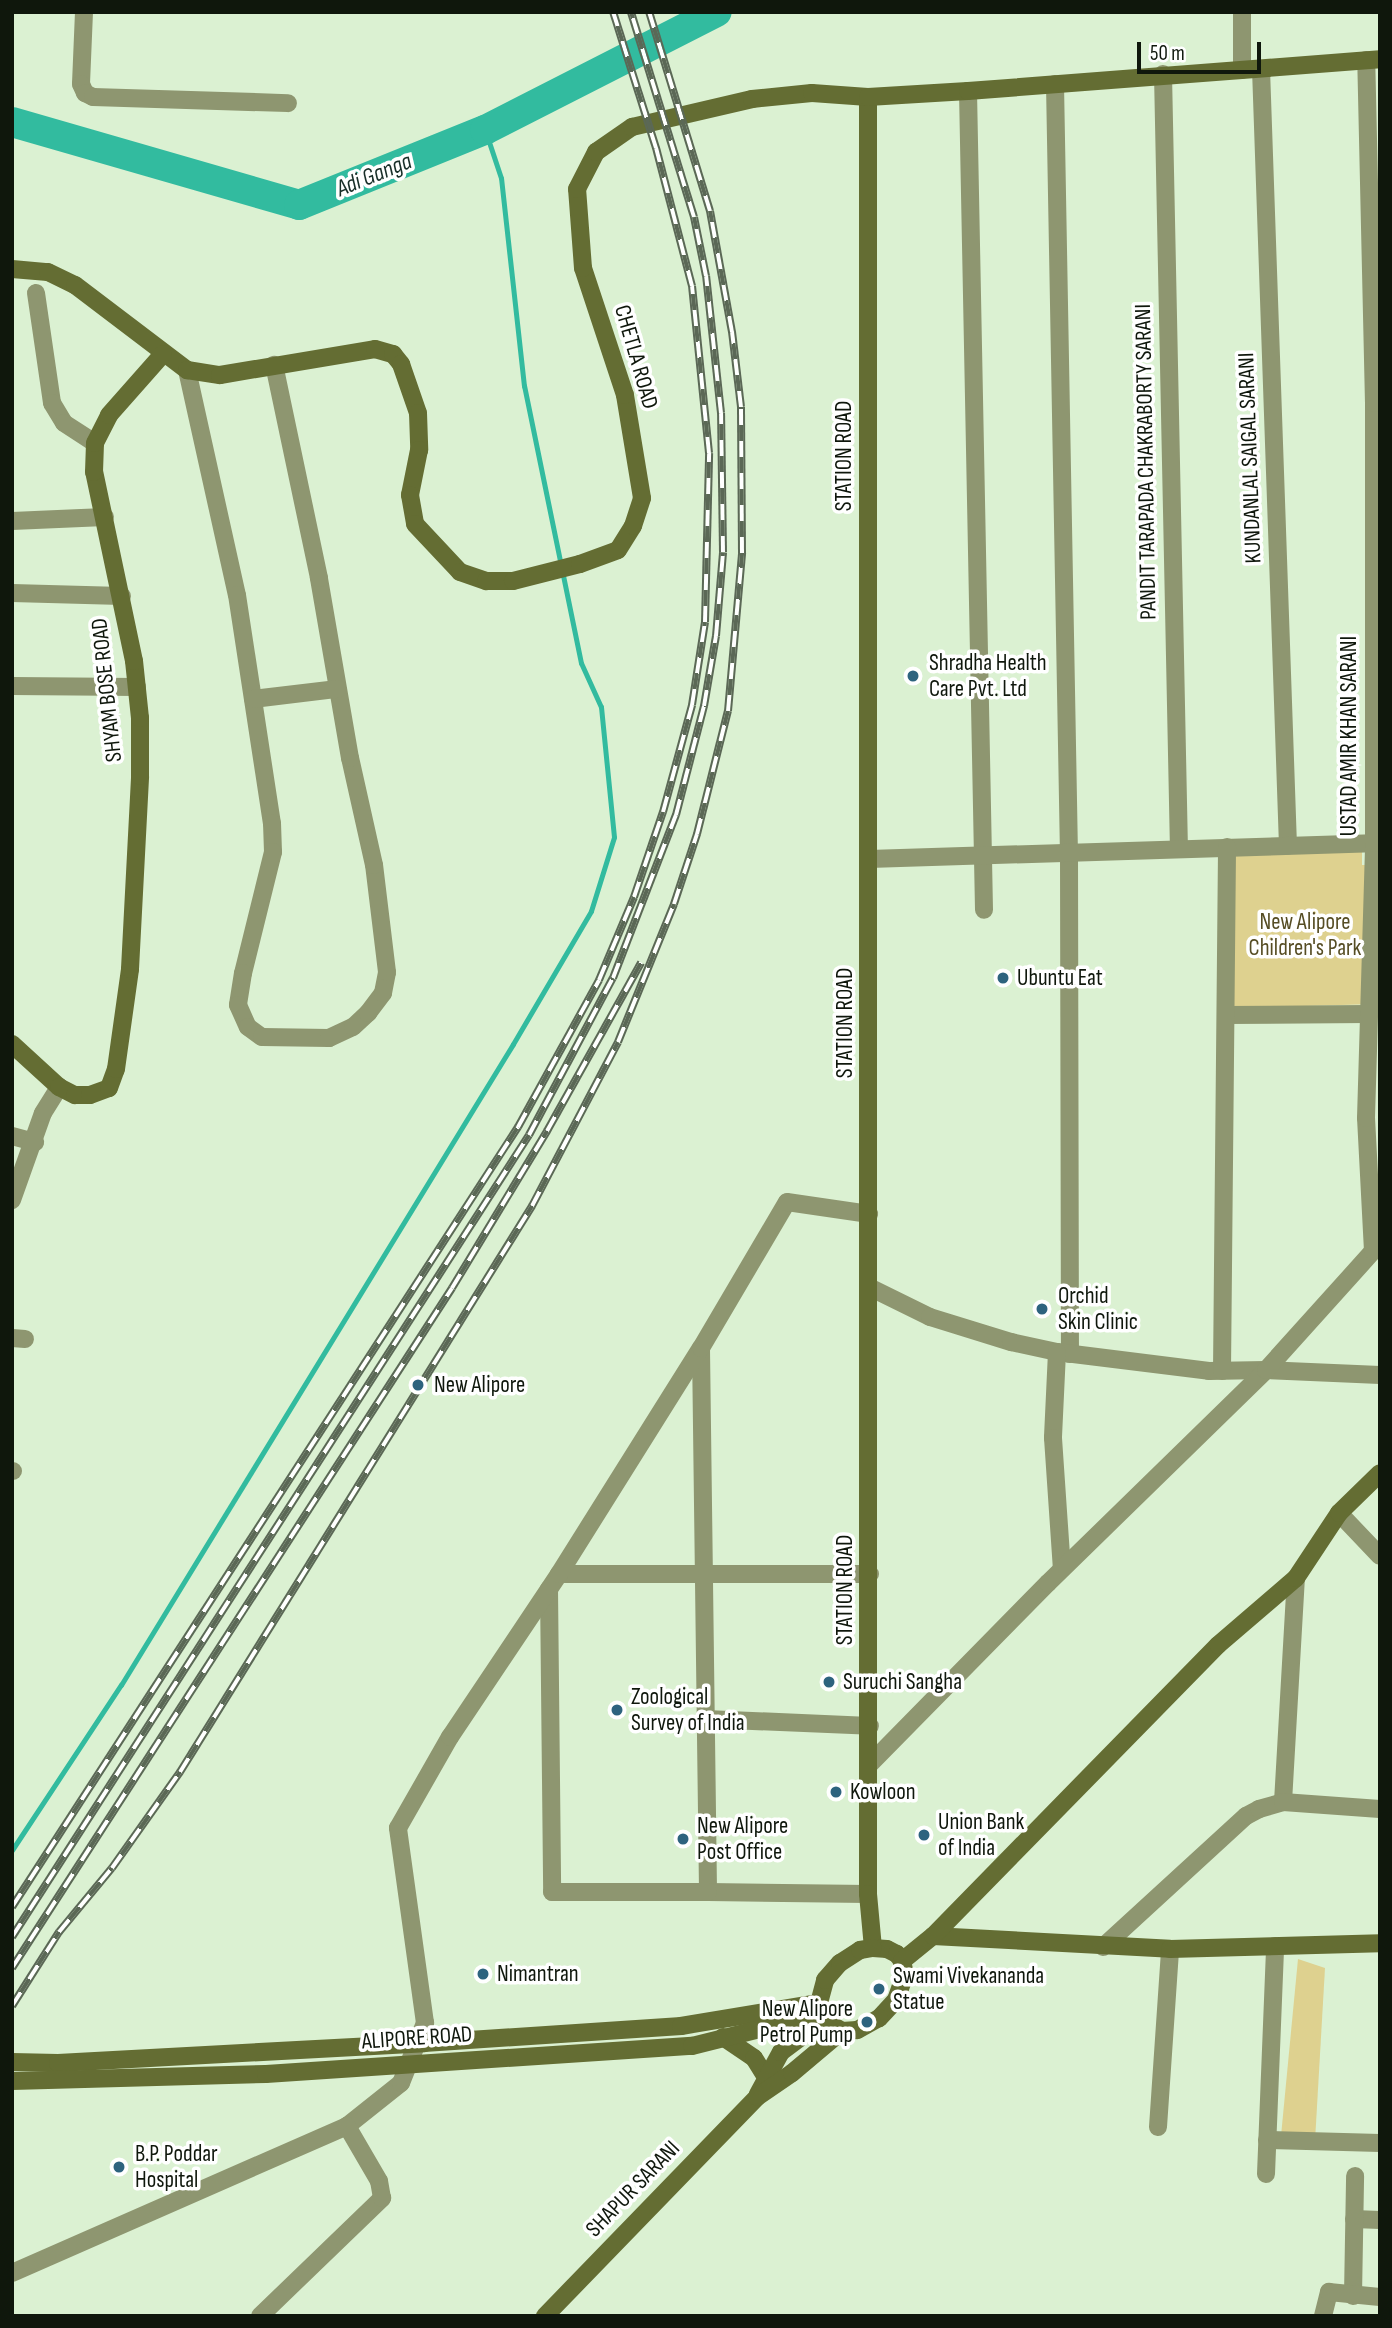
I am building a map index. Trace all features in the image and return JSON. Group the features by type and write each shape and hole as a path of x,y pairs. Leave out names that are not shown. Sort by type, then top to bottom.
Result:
{"main road":[{"name":"CHETLA ROAD","path":"12,269 48,272 75,285 187,370 219,375 375,349 393,354 401,364 418,413 419,450 410,495 415,524 460,572 486,581 513,581 580,564 618,550 633,526 642,498 625,395 583,268 577,189 596,152 632,127 752,99 811,93 868,97 1373,60"},
{"name":"STATION ROAD","path":"868,97 868,1894 873,1948"},
{"name":"SHYAM BOSE ROAD","path":"59,1087 75,1095 90,1096 109,1087 116,1069 130,969 140,776 137,687 122,596 94,472 95,443 109,415 163,354"},
{"path":"12,1044 59,1087"},
{"path":"902,1961 933,1936 1218,1645 1296,1578 1339,1513 1380,1473"},
{"path":"933,1936 1170,1949 1380,1943"},
{"path":"887,1949 897,1954 902,1961 905,1975 896,2000 879,2018 857,2030 842,2031 792,2073 757,2097 781,2052 821,2013 825,1980 840,1963 860,1950 887,1949"},
{"path":"821,2013 842,2031"},
{"name":"ALIPORE ROAD","path":"12,2062 58,2063 302,2050 681,2026 821,2013"},
{"name":"ALIPORE ROAD","path":"12,2081 134,2080 266,2074 692,2046 821,2013"},
{"path":"723,2036 754,2058 766,2079"},
{"name":"SHAPUR SARANI","path":"545,2316 757,2097"}],"street":[{"path":"84,12 81,83 85,93 93,97 288,103"},
{"path":"1241,12 1242,69"},
{"name":"USTAD AMIR KHAN SARANI","path":"870,1764 1062,1569 1266,1370 1377,1247 1366,1118 1373,1002 1377,843 1377,403 1373,60"},
{"name":"KUNDANLAL SAIGAL SARANI","path":"1261,69 1288,846"},
{"name":"PANDIT TARAPADA CHAKRABORTY SARANI","path":"1163,74 1179,849"},
{"path":"1055,84 1069,853 1063,1353 1053,1438 1062,1569"},
{"path":"968,91 984,910"},
{"path":"36,293 52,403 64,423 95,443"},
{"path":"187,370 234,581 272,823 274,852 243,972 238,1005 248,1027 262,1037 329,1038 354,1027 368,1013 383,993 387,972 374,865 337,689 319,578 274,365"},
{"path":"12,521 105,517"},
{"path":"12,593 122,596"},
{"path":"12,686 137,687"},
{"path":"253,699 337,689"},
{"path":"869,859 1377,843"},
{"path":"1222,1371 1227,848"},
{"path":"1226,1015 1373,1002"},
{"path":"12,1200 35,1142 43,1113 59,1087"},
{"path":"12,1136 35,1142"},
{"path":"12,2273 347,2126 401,2083 425,2024 398,1828 450,1737 554,1582 701,1348 787,1202 869,1214"},
{"path":"869,1287 930,1317 1011,1342 1063,1353 1126,1363 1222,1371 1266,1370 1380,1375"},
{"path":"701,1348 708,1892"},
{"path":"1339,1513 1380,1556"},
{"path":"554,1582 703,1572 870,1574"},
{"path":"1283,1802 1296,1578"},
{"path":"554,1582 552,1892 868,1894"},
{"path":"706,1719 870,1726"},
{"path":"1103,1947 1246,1816 1259,1808 1283,1802 1380,1809"},
{"path":"1266,2174 1275,1946"},
{"path":"1158,2127 1170,1949"},
{"path":"260,2316 382,2198 383,2188 347,2126"},
{"path":"1267,2140 1380,2143"},
{"path":"1353,2296 1355,2176"},
{"path":"1354,2219 1380,2220"},
{"path":"1323,2316 1329,2292 1380,2297"}],"green space":[{"name":"New Alipore Children's Park","path":"1362,848 1362,865 1374,865 1377,1004 1234,1008 1234,854"},
{"path":"1298,1959 1325,1968 1315,2141 1281,2136"}],"waterway":[{"name":"Adi Ganga","path":"12,122 299,205 485,130 717,12"},
{"path":"12,1850 121,1685 513,1044 591,911 614,837 601,707 581,663 524,386 501,178 485,130"}],"railway":[{"path":"12,1907 518,1127 599,980 634,897 663,812 692,705 705,622 709,453 692,286 656,148 613,12"},
{"path":"12,1937 529,1135 613,978 676,815 704,706 716,636 723,552 721,413 706,276 694,217 631,12"},
{"path":"12,2006 59,1932 112,1868 180,1772 532,1206 618,1042 674,904 697,834 728,711 742,553 741,407 732,332 710,211 649,12"},
{"path":"12,1968 452,1288 547,1131 641,963"}],"place":[{"name":"Shradha Health Care Pvt. Ltd","path":"913,676"},
{"name":"Ubuntu Eat","path":"1003,978"},
{"name":"Orchid Skin Clinic","path":"1042,1309"},
{"name":"New Alipore","path":"418,1385"},
{"name":"Suruchi Sangha","path":"829,1682"},
{"name":"Zoological Survey of India","path":"617,1710"},
{"name":"Kowloon","path":"836,1792"},
{"name":"Union Bank of India","path":"924,1835"},
{"name":"New Alipore Post Office","path":"683,1839"},
{"name":"Nimantran","path":"483,1974"},
{"name":"Swami Vivekananda Statue","path":"879,1989"},
{"name":"New Alipore Petrol Pump","path":"867,2022"},
{"name":"B.P. Poddar Hospital","path":"119,2167"}]}
